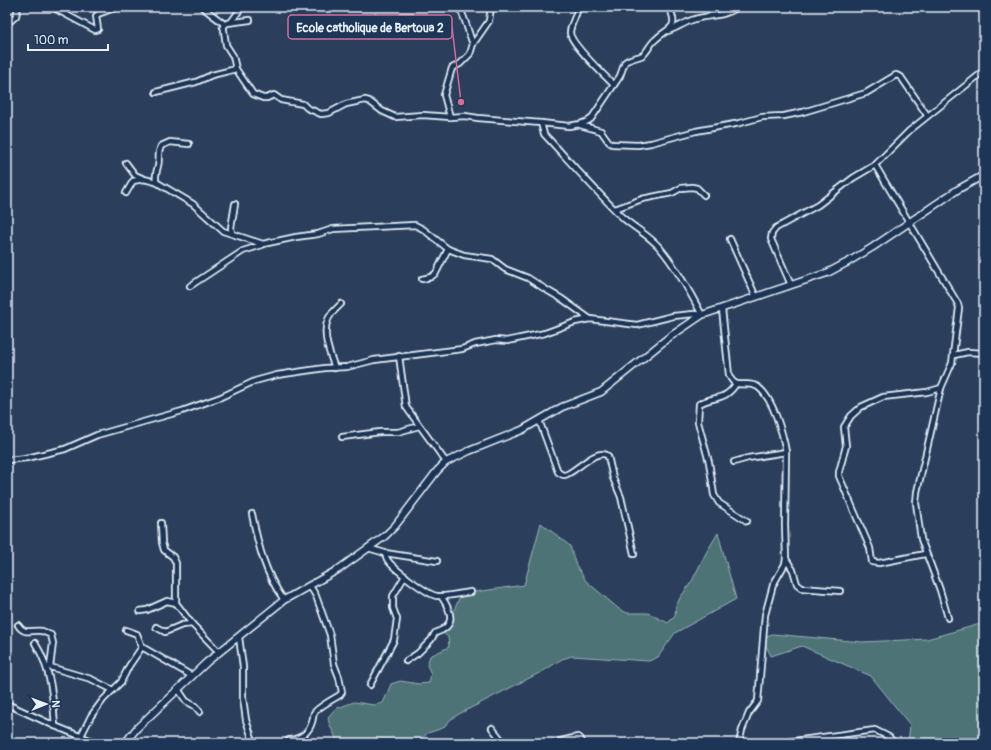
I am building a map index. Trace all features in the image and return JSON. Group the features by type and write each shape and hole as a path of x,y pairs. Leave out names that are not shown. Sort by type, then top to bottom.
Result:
{"street":[{"path":"7,24 16,16 18,7"},
{"path":"52,7 95,30 98,29 96,16 117,7"},
{"path":"202,7 222,22 226,45 233,56 236,69 255,96 267,98 274,95 286,102 302,104 321,114 330,113 346,104 365,100 395,117 423,115 450,117 465,116 569,126 580,124 591,119 620,76 625,62 646,52 655,40 668,31 692,20 728,13 738,7"},
{"path":"231,22 242,7"},
{"path":"459,7 463,14 464,22 473,44"},
{"path":"450,117 444,95 452,68 460,64 470,54 473,44 489,21 491,7"},
{"path":"578,7 577,15 570,27 571,38 614,85"},
{"path":"668,7 673,20 672,26 668,31"},
{"path":"224,27 227,23 250,20"},
{"path":"156,92 196,82 212,75 236,69"},
{"path":"791,285 771,238 772,233 776,228 818,204 853,178 875,165 908,131 984,71"},
{"path":"580,124 601,131 612,144 638,145 651,143 696,131 740,123 762,117 784,116 803,112 866,93 896,75 901,77 928,115"},
{"path":"541,123 544,134 598,193 628,222 661,248 686,284 702,315"},
{"path":"156,182 155,172 158,165 158,153 161,146 170,142 189,144"},
{"path":"126,164 135,175 156,182 193,204 223,231 263,244"},
{"path":"875,165 958,304 959,315 954,355 941,388 917,492 916,503 920,539 940,590 948,618"},
{"path":"125,743 137,728 192,676 219,652 284,600 339,569 385,536 408,511 429,481 446,462 522,430 562,407 601,392 668,338 702,315 827,273 848,262 874,248 909,222 957,190 984,175"},
{"path":"126,194 133,181 144,179"},
{"path":"614,209 642,199 672,193 681,188 697,188 704,194"},
{"path":"232,233 231,228 235,204"},
{"path":"190,286 244,251 263,244 318,234 334,229 407,224 415,225 423,229 448,249 464,255 492,260 505,269 528,278 545,290 562,299 590,319"},
{"path":"730,239 756,297"},
{"path":"422,279 431,277 436,273 448,249"},
{"path":"335,368 328,349 326,334 327,322 331,314 342,304"},
{"path":"722,309 729,375 731,381 736,384 753,385 759,388 766,396 775,415 786,452 786,559 785,564 773,585 765,615 758,701 749,713 742,730 739,743"},
{"path":"7,460 27,458 65,449 97,435 182,411 221,397 255,381 277,375 347,367 374,360 462,349 475,344 496,340 507,341 535,336 575,322 590,319 637,325 673,316 694,314 702,315"},
{"path":"954,355 968,352 984,353"},
{"path":"399,356 406,407 446,462"},
{"path":"736,384 731,392 725,396 699,404 698,422 710,462 714,495 719,503 746,521"},
{"path":"925,554 879,563 872,562 870,548 853,511 839,472 846,446 844,427 851,416 861,407 883,397 927,392 941,388"},
{"path":"539,420 558,472 561,474 565,475 570,473 579,465 601,453 608,456 613,478 621,497 634,554"},
{"path":"342,437 375,432 398,432 419,426"},
{"path":"734,462 748,458 786,452"},
{"path":"252,514 258,546 266,569 274,587 284,600"},
{"path":"161,523 162,543 164,550 173,557 176,563 176,603 192,624 219,652"},
{"path":"367,548 385,553 437,561"},
{"path":"385,553 387,560 397,570 420,588 434,596 471,592"},
{"path":"786,559 793,570 797,584 802,588 840,591"},
{"path":"370,685 394,640 397,619 393,608 394,596 405,576"},
{"path":"289,740 299,738 307,732 311,725 314,713 342,692 339,677 334,664 330,635 316,596 310,586"},
{"path":"406,661 419,652 431,640 435,633 444,630 448,625 450,611 448,605 441,596"},
{"path":"140,610 147,610 167,601 176,603"},
{"path":"156,627 165,632 182,625 192,624"},
{"path":"18,625 21,630 40,630 50,635 53,643 50,667 91,679 113,690"},
{"path":"126,630 137,634 142,647 192,676"},
{"path":"239,636 243,667 243,698 246,720 253,741 256,743"},
{"path":"35,643 42,654 45,663 53,697 55,726"},
{"path":"81,736 90,716 121,682 129,666 142,647"},
{"path":"178,689 186,701 195,706 200,712"},
{"path":"7,704 97,743"},
{"path":"492,728 504,743"},
{"path":"779,743 875,730 889,737 894,743"},
{"path":"552,743 578,737 582,743"}],"green space":[{"path":"541,523 570,546 576,565 586,581 619,609 627,613 648,613 668,623 675,616 676,606 680,598 692,581 718,533 736,599 675,633 658,657 649,661 572,656 562,659 545,670 459,714 450,720 443,728 428,733 416,743 337,743 328,717 335,709 354,702 374,705 383,703 391,684 400,681 419,684 429,683 431,674 427,665 430,656 449,647 448,637 438,629 452,615 461,594 524,585"},
{"path":"984,623 984,743 908,743 910,725 871,676 802,646 771,656 762,638 772,634 862,642 927,639"}],"place":[{"name":"Ecole catholique de Bertoua 2","path":"461,102"}]}
